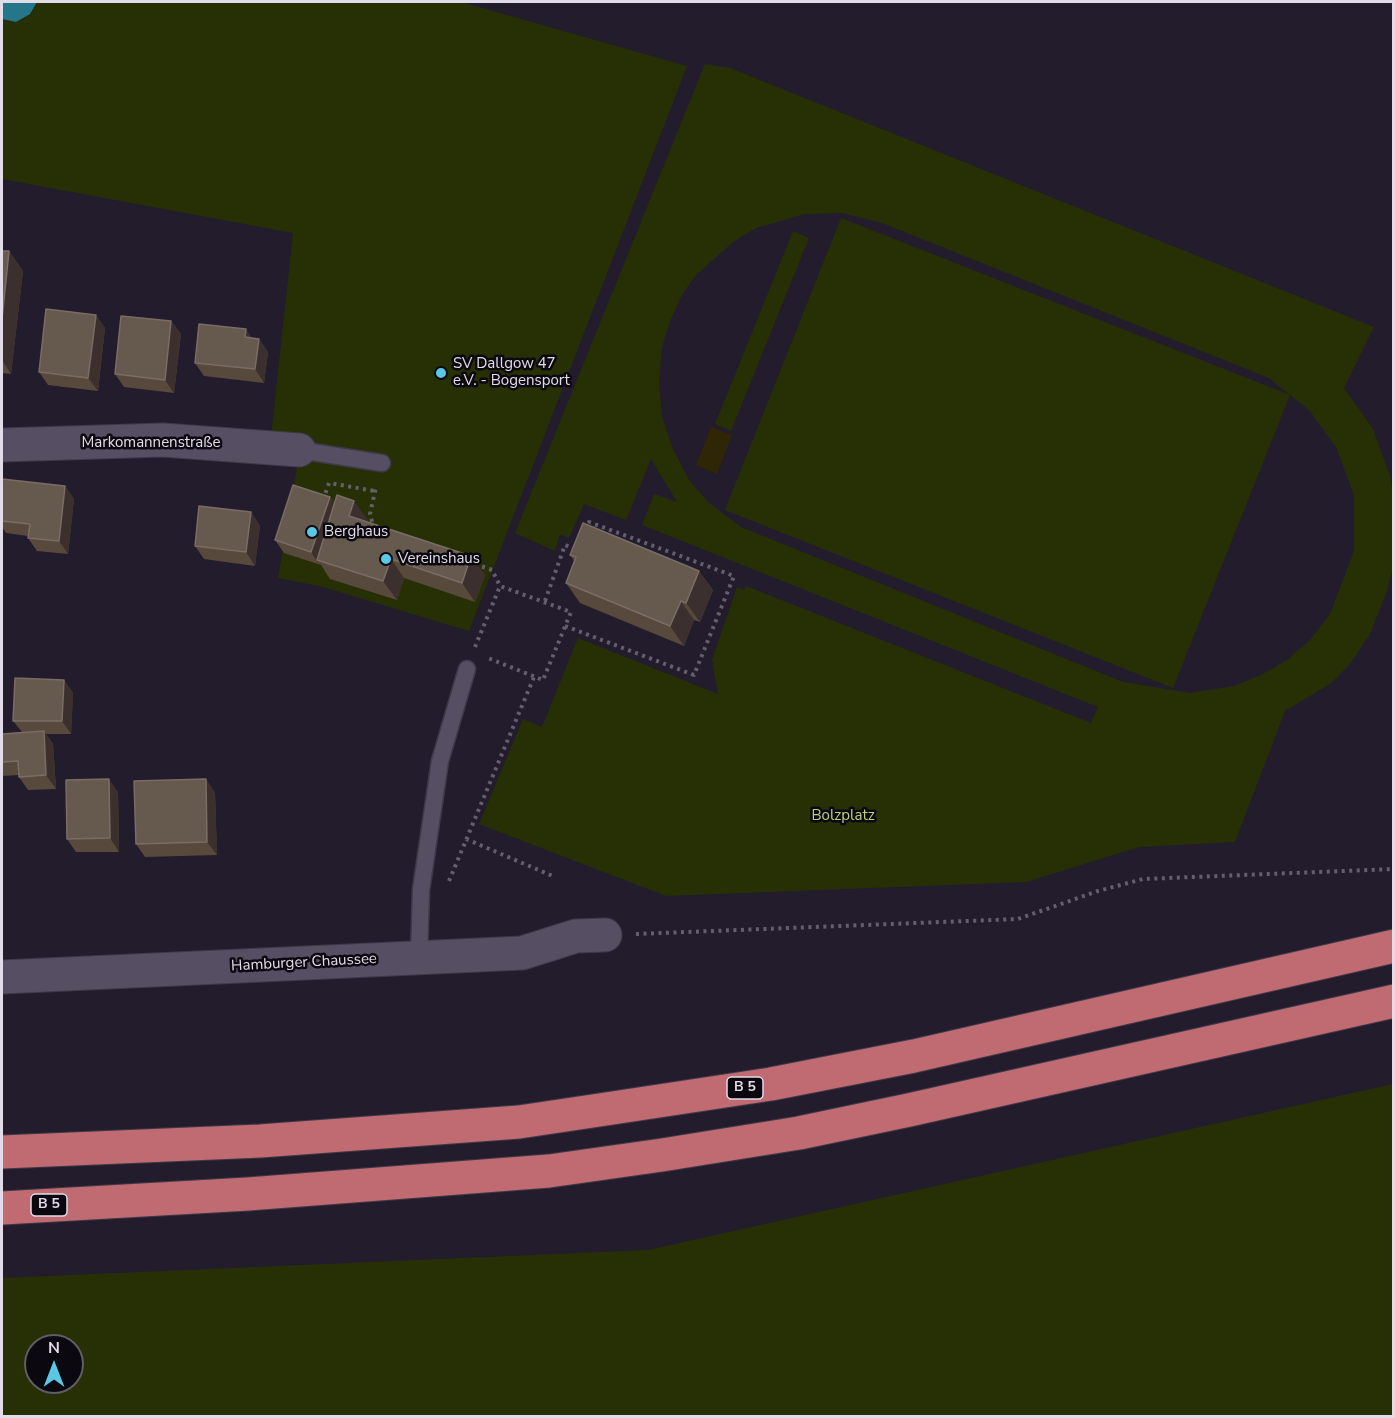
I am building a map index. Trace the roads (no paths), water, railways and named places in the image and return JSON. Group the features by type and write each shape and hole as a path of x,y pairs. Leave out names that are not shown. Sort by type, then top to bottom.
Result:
{"highway":[{"name":"B 5","path":"2,1152 260,1141 541,1119 771,1084 914,1056 1394,946"},
{"name":"B 5","path":"2,1208 248,1194 549,1171 662,1155 799,1133 909,1110 1394,1001"}],"street":[{"name":"Markomannenstraße","path":"2,445 163,440 300,450"},
{"name":"Hamburger Chaussee","path":"2,977 522,953 576,936 605,935"}],"lane":[{"path":"300,450 382,463"},
{"path":"418,957 421,890 440,761 467,669"}],"water":[{"path":"2,2 37,2 30,14 16,22 2,19"}],"place":[{"name":"SV Dallgow 47 e.V. - Bogensport","path":"441,373"},
{"name":"Berghaus","path":"312,532"},
{"name":"Vereinshaus","path":"386,559"}],"park label":[{"name":"Bolzplatz","path":"843,816"}]}
